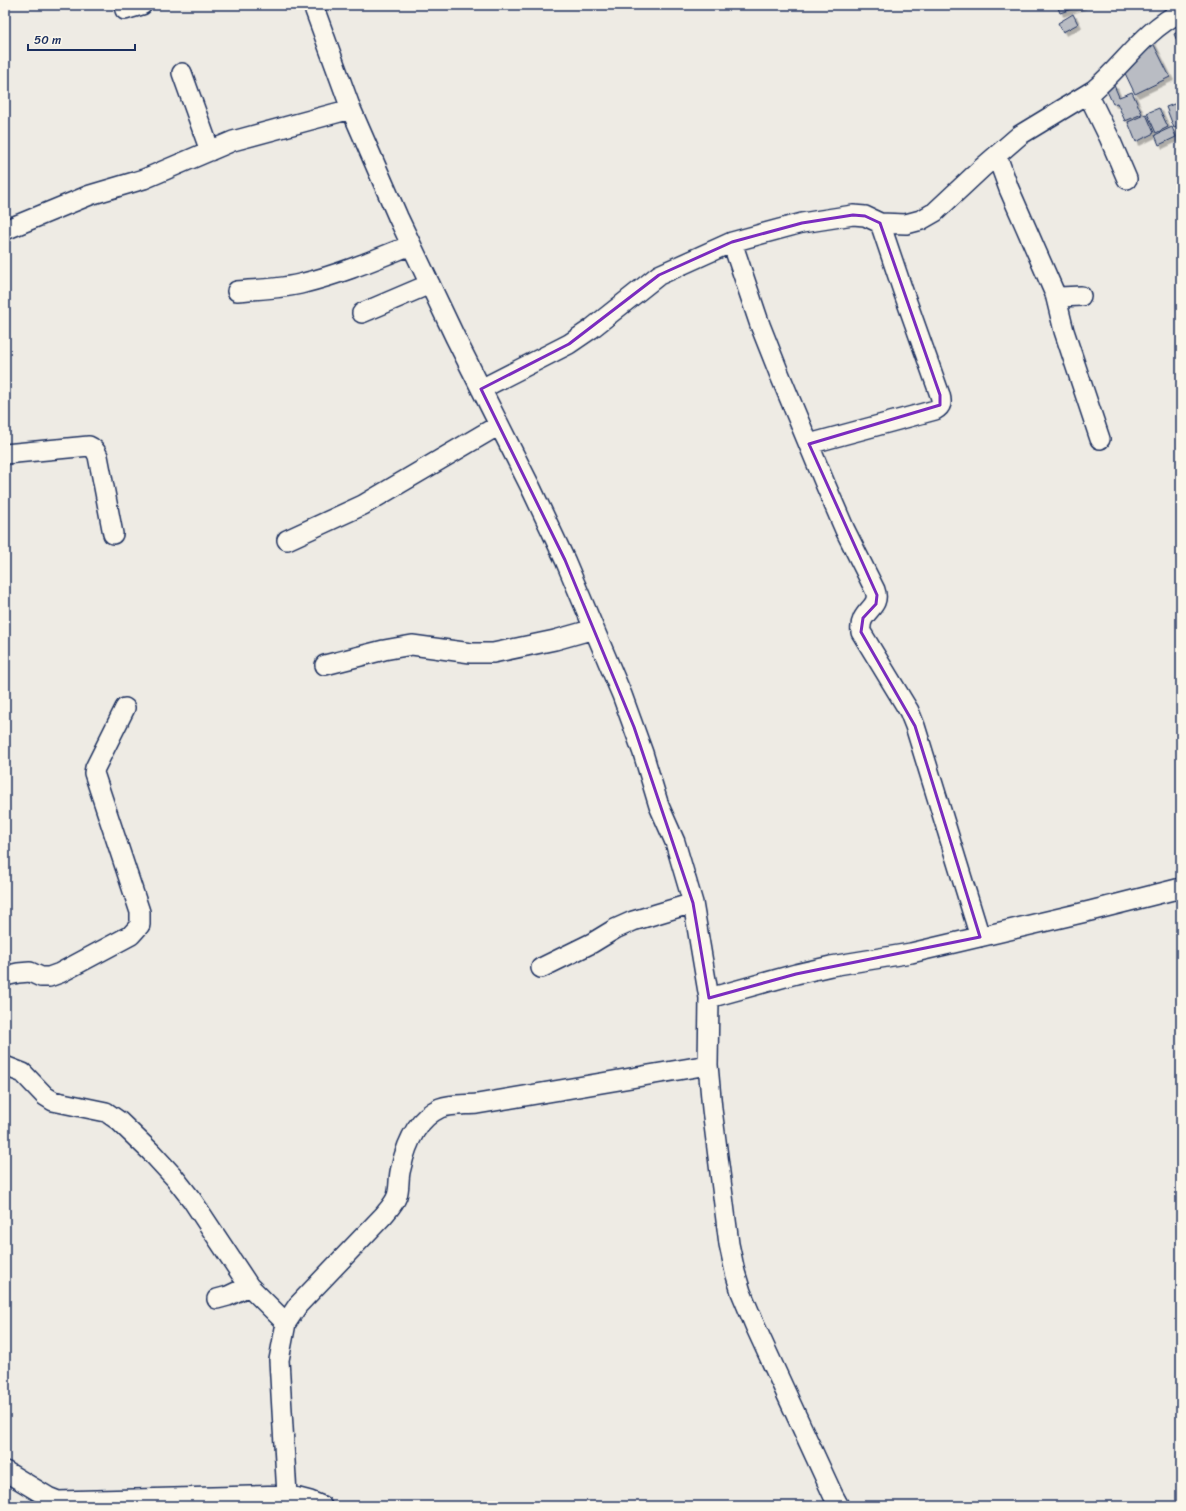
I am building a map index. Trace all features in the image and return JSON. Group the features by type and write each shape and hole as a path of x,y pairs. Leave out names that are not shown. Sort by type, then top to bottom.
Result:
{"street":[{"path":"314,5 350,109 411,244 565,560 634,727 659,806 675,842 693,903 709,998 708,1065 712,1110 729,1244 738,1283 756,1328 839,1506"},
{"path":"481,389 569,344 591,329 659,275 732,242 802,223 853,215 865,216 880,223 906,224 921,220 935,212 1031,127 1088,94 1105,80 1147,36 1181,12"},
{"path":"182,74 210,151"},
{"path":"1088,94 1110,138 1127,180"},
{"path":"5,230 90,195 144,179 233,141 350,109"},
{"path":"997,156 1009,189 1055,294 1064,331 1100,439"},
{"path":"809,444 935,410 940,405 940,395 880,223"},
{"path":"732,242 760,325 845,530 877,595 877,600 863,618 860,626 861,632 909,711 916,726 980,937"},
{"path":"237,291 303,284 354,268 411,244"},
{"path":"362,313 430,284"},
{"path":"1055,294 1060,297 1081,296"},
{"path":"287,540 363,505 499,425"},
{"path":"5,454 88,446 92,447 98,456 113,534"},
{"path":"325,665 384,650 412,645 471,653 493,654 555,640 594,629"},
{"path":"5,976 18,972 30,972 41,977 49,977 60,973 131,935 140,925 140,912 94,773 125,708"},
{"path":"709,998 796,974 831,966 911,953 1181,888"},
{"path":"541,968 633,921 693,903"},
{"path":"287,1496 279,1360 286,1323 298,1305 391,1206 397,1195 400,1170 406,1151 414,1132 428,1116 440,1108 477,1104 708,1065"},
{"path":"5,1066 23,1073 44,1096 53,1101 106,1112 119,1121 151,1152 192,1200 249,1286 286,1323"},
{"path":"217,1299 228,1296 249,1286"},
{"path":"5,1472 48,1497 58,1501 67,1502 287,1496 310,1501 322,1506"}],"highlighted area":[{"path":"853,215 865,216 880,223 940,395 940,405 809,444 877,595 876,604 863,618 861,632 915,726 980,937 796,974 709,998 693,903 634,727 565,560 481,389 569,344 659,275 732,242 802,223"}],"building":[{"path":"1057,5 1083,5 1060,13"},
{"path":"1073,14 1078,24 1063,32 1058,23"},
{"path":"1181,30 1181,47 1180,47 1174,34"},
{"path":"1152,41 1170,77 1135,94 1123,69"},
{"path":"1114,85 1119,97 1132,92 1142,114 1125,121 1117,103 1113,104 1106,89"},
{"path":"1177,103 1181,112 1181,125 1174,128 1166,107"},
{"path":"1159,108 1168,127 1156,133 1147,113"},
{"path":"1146,114 1154,133 1136,142 1128,122"},
{"path":"1172,127 1176,137 1159,145 1155,135"}]}
